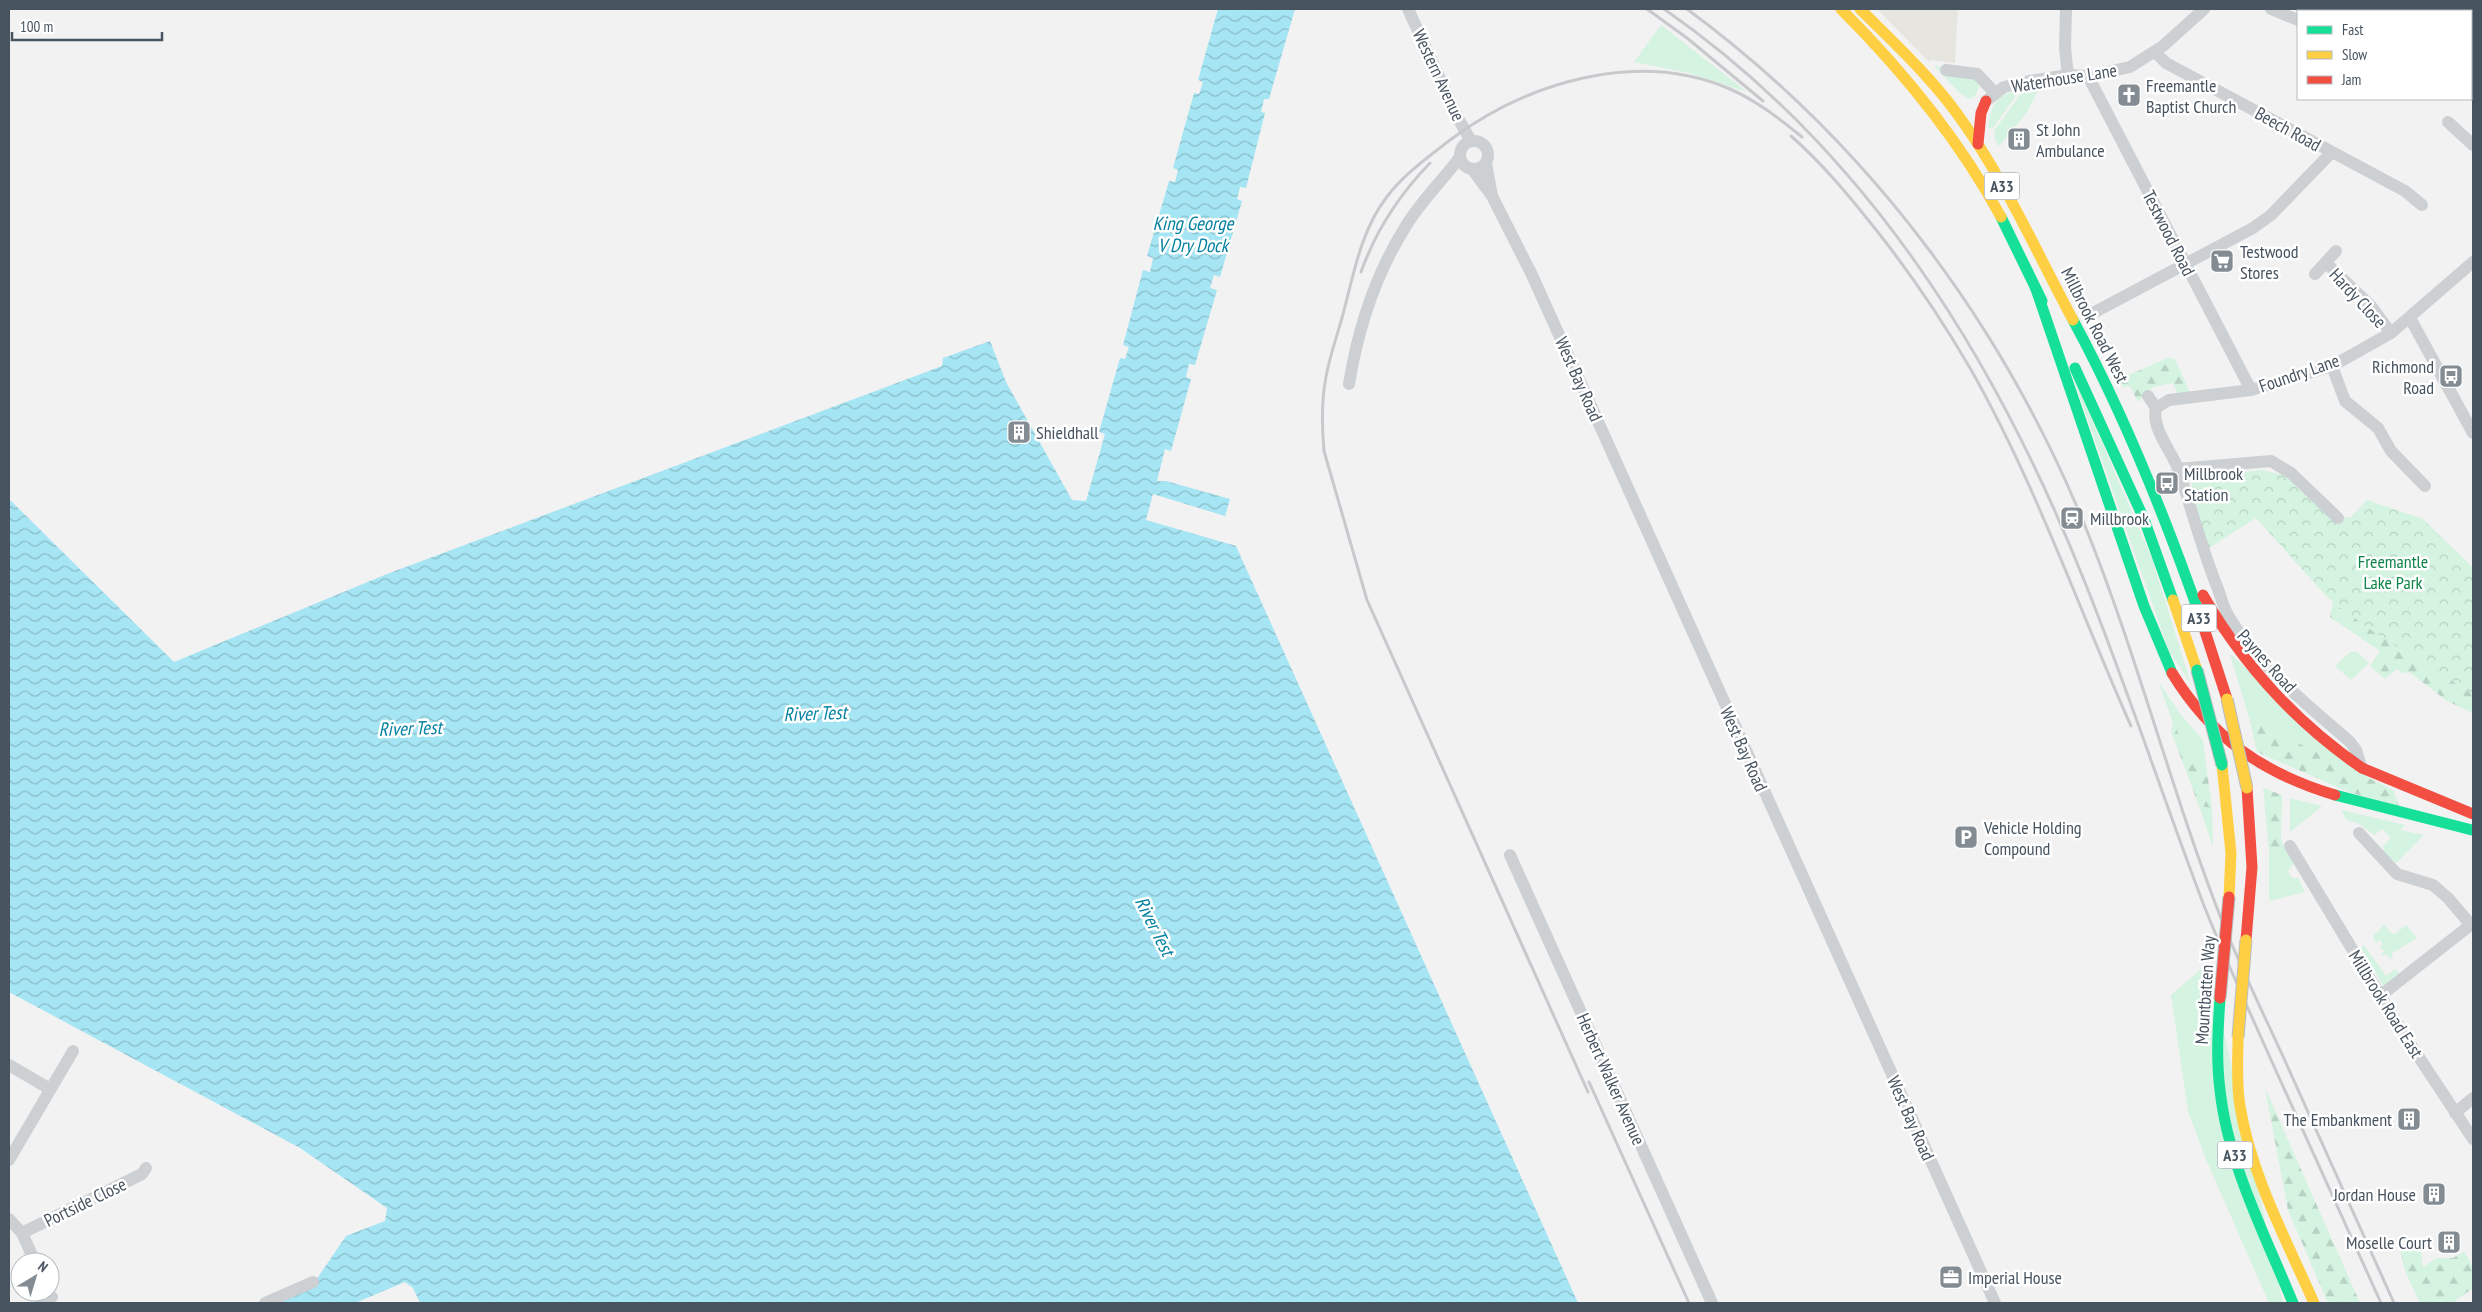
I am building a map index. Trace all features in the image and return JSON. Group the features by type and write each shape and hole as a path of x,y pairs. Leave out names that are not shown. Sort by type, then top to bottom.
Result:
{"main road":[{"name":"Millbrook Road West","path":"1841,9 1907,79 1946,129 1992,200 2130,485 2168,581 2197,670"},
{"name":"Millbrook Road West","path":"1860,9 1922,71 1947,102 1978,144 2008,196 2108,388 2144,467 2171,537 2227,699"},
{"path":"1947,102 1981,101 1978,144"},
{"path":"2036,288 2144,606 2164,657 2193,703 2235,747 2250,758 2280,774 2328,792 2473,831"},
{"path":"2171,537 2216,620 2261,682 2310,731 2362,768 2473,814"},
{"name":"Mountbatten Way","path":"2197,670 2222,765 2231,853 2220,998 2219,1080 2229,1137 2249,1194 2293,1303"},
{"name":"Mountbatten Way","path":"2227,699 2247,788 2252,867 2238,1037 2240,1105 2246,1131 2264,1186 2314,1303"}],"street":[{"name":"Western Avenue","path":"1408,9 1459,120 1471,140"},
{"path":"2066,9 2065,48 2068,74"},
{"name":"Waterhouse Lane","path":"1946,70 1977,74 1981,101 2004,87 2029,81 2068,74 2088,76 2130,67 2155,52 2194,20 2204,9"},
{"path":"2271,9 2296,16"},
{"name":"Beech Road","path":"2155,52 2166,63 2405,191 2422,205"},
{"name":"Testwood Road","path":"2088,76 2251,390"},
{"path":"2448,122 2473,145"},
{"path":"1348,384 1364,322 1389,256 1406,226 1460,157 1461,148 1471,140 1484,144 1488,153 1486,163 1480,168 1470,168 1443,181"},
{"path":"2093,313 2253,228 2271,216 2331,153"},
{"path":"1460,157 1470,168"},
{"name":"West Bay Road","path":"1486,163 1492,196"},
{"name":"West Bay Road","path":"1470,168 1492,196 1532,275 1995,1303"},
{"name":"Hardy Close","path":"2315,274 2336,251"},
{"name":"Foundry Lane","path":"2156,408 2169,400 2251,390 2332,366 2391,333 2473,262"},
{"name":"Hardy Close","path":"2326,263 2371,306 2391,333"},
{"path":"2410,318 2473,433"},
{"path":"2332,366 2345,401 2378,428 2386,445 2425,486"},
{"name":"Paynes Road","path":"2148,396 2156,408 2154,416 2157,426 2178,469 2196,531 2229,616 2245,640 2265,663 2356,750 2362,768"},
{"path":"2178,469 2271,461 2292,473 2338,518"},
{"path":"2359,833 2397,874 2432,885 2448,898 2472,924 2380,996"},
{"path":"2371,847 2381,838"},
{"name":"Millbrook Road East","path":"2290,846 2298,870 2473,1139"},
{"name":"Herbert Walker Avenue","path":"1510,855 1712,1303"},
{"path":"9,1160 72,1051"},
{"path":"9,1066 50,1089"},
{"path":"2455,1113 2473,1098"},
{"name":"Portside Close","path":"22,1233 142,1174 146,1168"},
{"path":"9,1219 22,1233 31,1252"},
{"path":"265,1303 313,1282"}],"shaded area":[{"path":"1877,9 1958,9 1955,63 1931,60 1929,62"}],"green space":[{"path":"1661,25 1747,92 1689,73 1634,62"},
{"path":"1937,65 1946,74 1974,78 1979,86 1976,95 1969,99 1959,92 1935,67"},
{"path":"2039,89 2027,112 2015,127 2012,126 2008,132 2010,133 1999,146 1995,140 1994,131 2023,91"},
{"path":"2020,90 1992,129 1988,127 1991,112 1996,102 2005,95"},
{"path":"2168,358 2175,359 2190,393 2178,395 2173,383 2153,387 2138,402 2130,386 2123,387 2112,369 2120,364 2126,376"},
{"path":"2069,366 2152,559 2191,684 2169,651"},
{"name":"Freemantle Lake Park","path":"2262,470 2288,476 2338,518 2351,517 2367,500 2423,519 2473,568 2473,694 2375,633 2327,597 2256,518 2207,549 2190,478"},
{"path":"2333,602 2376,633 2473,694 2473,713 2447,701 2409,672 2402,673 2397,669 2385,679 2370,666 2380,651 2330,617"},
{"path":"2350,652 2357,652 2369,663 2351,680 2335,666"},
{"path":"2230,654 2372,781 2262,725 2250,721"},
{"path":"2159,683 2181,715 2203,740 2206,764 2192,758 2173,723"},
{"path":"2250,721 2262,725 2393,790 2399,806 2349,792 2257,752"},
{"path":"2173,723 2192,758 2206,764 2212,808 2199,806 2171,731"},
{"path":"2263,788 2282,795 2281,839 2285,849 2269,850"},
{"path":"2290,798 2322,806 2290,832"},
{"path":"2199,806 2212,808 2213,847"},
{"path":"2342,810 2405,825 2400,830 2424,835 2396,863 2384,854 2383,846 2391,838 2383,829 2374,835 2358,823 2346,820"},
{"path":"2285,849 2294,863 2288,871 2292,878 2298,878 2305,892 2269,901 2269,850"},
{"path":"2384,925 2394,935 2406,925 2417,938 2391,954 2393,957 2390,959 2386,954 2382,956 2381,954 2385,951 2380,947 2383,944 2380,940 2376,943 2373,936"},
{"path":"2364,945 2386,976 2395,969 2399,973 2383,986 2361,948"},
{"path":"2205,966 2213,982 2283,1303 2269,1303 2205,1157 2188,1111 2171,995"},
{"path":"2265,1088 2360,1303 2328,1303 2288,1210"},
{"path":"2399,1245 2421,1251 2423,1267 2437,1258 2453,1258 2464,1251 2473,1267 2473,1288 2452,1303 2420,1303 2405,1271"}],"water":[{"path":"1218,9 1295,9 1269,99 1264,99 1261,112 1265,113 1246,188 1240,187 1237,199 1242,201 1220,277 1214,275 1210,288 1217,290 1195,365 1189,364 1186,377 1191,379 1171,451 1165,449 1157,481 1166,481 1230,499 1225,516 1153,494 1146,520 1236,546 1578,1303 420,1303 413,1288 405,1282 355,1303 274,1303 314,1283 346,1236 385,1221 387,1208 300,1148 9,992 9,499 174,662 387,574 942,366 943,358 990,341 1006,382 1072,500 1086,501 1105,434 1099,432 1120,358 1125,359 1129,347 1123,345 1143,270 1150,272 1153,258 1147,256 1169,181 1175,182 1178,170 1173,168 1194,93 1199,94 1203,82 1198,80"}],"railway":[{"path":"1647,9 1687,38 1763,101"},
{"path":"1664,9 1737,65 1803,127 1863,193 1917,265 1966,340 2011,419 2050,501 2086,585 2219,943 2381,1303"},
{"path":"1687,9 1753,62 1816,119 1873,181 1926,246 1975,316 2019,388 2057,463 2091,541 2126,637 2189,831 2224,926 2394,1303"},
{"path":"1588,1092 1367,600 1324,451 1322,409 1328,367 1358,256 1370,225 1386,198 1408,174 1450,140 1514,102 1548,88 1584,78 1621,72 1658,72 1694,77 1730,89 1759,105 1802,137"},
{"path":"1791,136 1836,181 1890,247 1926,298 1970,368 2036,500 2131,726"},
{"path":"1361,272 1381,227 1398,200 1430,163"},
{"path":"1589,1082 1689,1303"}],"traffic: fast":[{"path":"2001,217 2042,301"},
{"path":"2036,289 2144,606 2172,673"},
{"path":"2073,320 2110,393 2143,467 2201,619"},
{"path":"2075,368 2144,519 2173,600"},
{"path":"2197,670 2222,765"},
{"path":"2335,795 2472,830"},
{"path":"2220,998 2218,1067 2224,1118 2239,1172 2249,1199 2293,1303"}],"traffic: slow":[{"path":"1841,9 1908,81 1929,107 1967,160 2001,217"},
{"path":"1860,9 1936,87 1975,139 2005,189 2073,320"},
{"path":"2173,600 2197,670"},
{"path":"2227,699 2247,788"},
{"path":"2222,765 2231,853 2229,897"},
{"path":"2238,1037 2246,940"},
{"path":"2238,1037 2240,1106 2252,1157 2271,1206 2314,1303"}],"traffic: jam":[{"path":"1978,144 1981,113 1986,101"},
{"path":"2203,595 2236,646 2273,691 2315,732 2362,768"},
{"path":"2201,619 2227,699"},
{"path":"2172,673 2187,696 2204,716 2241,750 2284,776 2335,795"},
{"path":"2362,768 2473,814"},
{"path":"2246,940 2252,867 2247,788"},
{"path":"2220,998 2229,897"}],"place":[{"name":"Freemantle Baptist Church","path":"2129,95"},
{"name":"St John Ambulance","path":"2019,139"},
{"name":"Testwood Stores","path":"2222,261"},
{"name":"Richmond Road","path":"2451,376"},
{"name":"Shieldhall","path":"1019,432"},
{"name":"Millbrook Station","path":"2167,483"},
{"name":"Millbrook","path":"2072,518"},
{"name":"Vehicle Holding Compound","path":"1966,837"},
{"name":"The Embankment","path":"2409,1119"},
{"name":"Jordan House","path":"2434,1194"},
{"name":"Moselle Court","path":"2449,1242"},
{"name":"Imperial House","path":"1951,1277"}],"water label":[{"name":"King George V Dry Dock","path":"1193,234"},
{"name":"River Test","path":"815,713"},
{"name":"River Test","path":"410,728"},
{"name":"River Test","path":"1155,926"}]}
